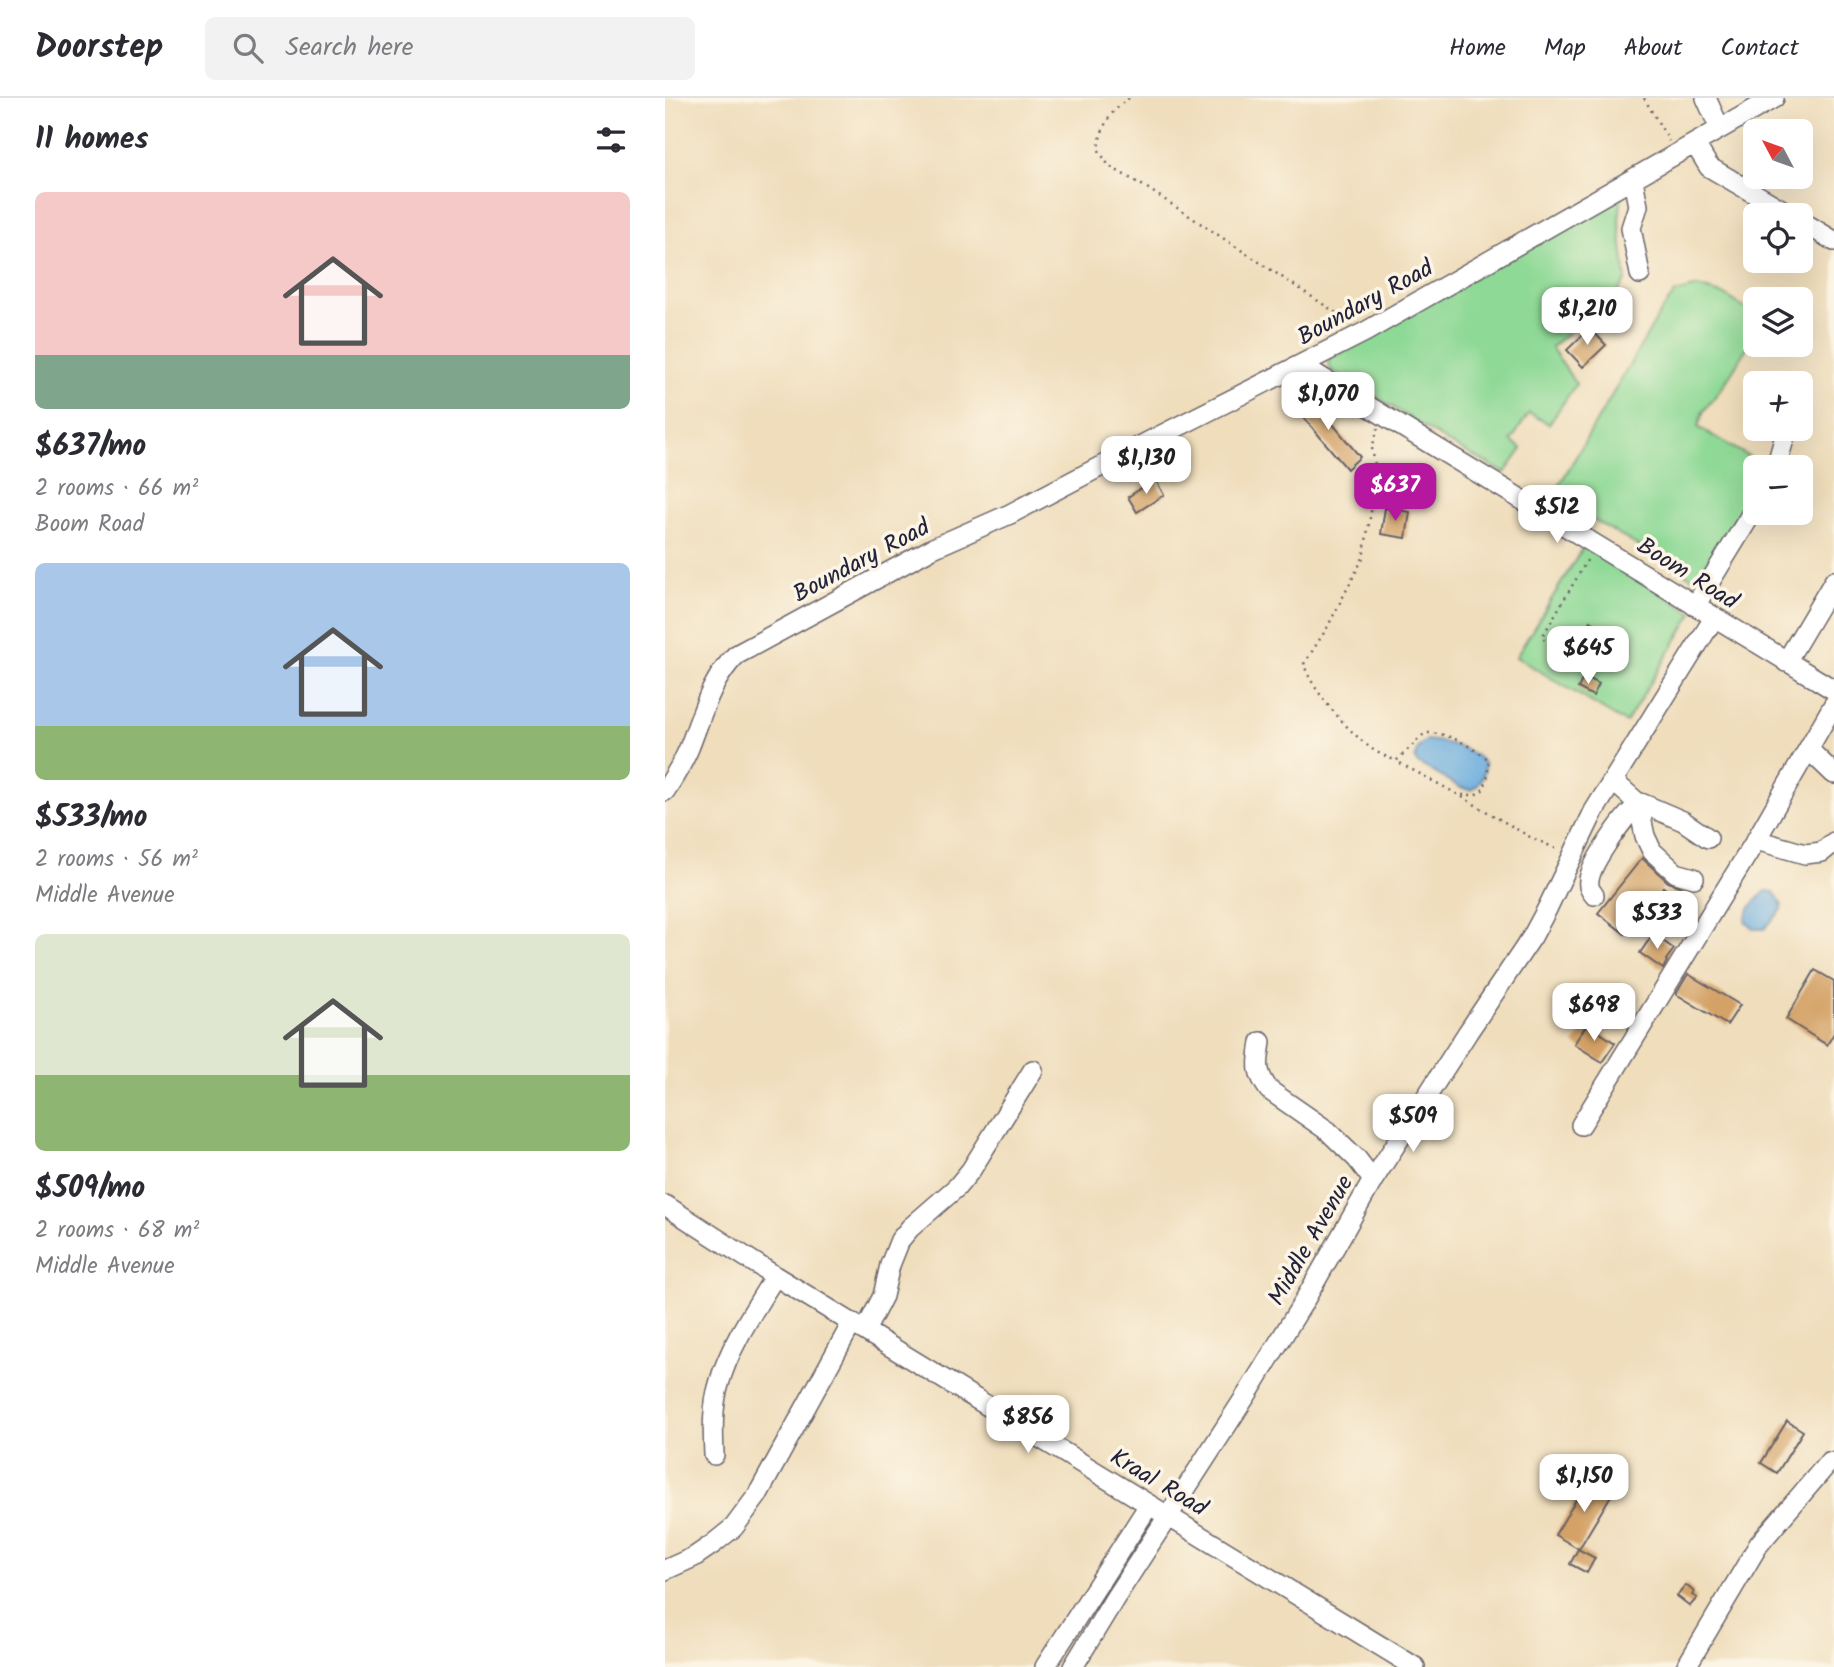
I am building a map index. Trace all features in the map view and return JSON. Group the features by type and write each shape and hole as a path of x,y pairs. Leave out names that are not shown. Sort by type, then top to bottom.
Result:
{"street":[{"path":"1706,98 1720,129"},
{"name":"Boundary Road","path":"665,791 688,749 715,681 736,655 933,548 1010,514 1364,332 1775,98"},
{"path":"1695,144 1709,167 1770,203"},
{"path":"1633,180 1638,206 1631,228 1640,274"},
{"path":"1813,228 1834,241"},
{"name":"Boom Road","path":"1301,365 1834,690"},
{"path":"1695,607 1745,525"},
{"path":"1786,662 1834,581"},
{"name":"Middle Avenue","path":"1073,1667 1249,1391 1373,1180 1532,937 1581,836 1714,618"},
{"path":"1581,1125 1756,839 1834,704"},
{"path":"1808,750 1834,774"},
{"path":"1613,781 1638,803 1683,821 1708,838"},
{"path":"1638,803 1645,836 1652,851 1676,873 1694,878"},
{"path":"1594,895 1588,884 1592,868 1638,803"},
{"path":"1756,839 1805,854 1822,852 1834,842"},
{"path":"1261,1042 1257,1067 1269,1090 1328,1131 1357,1158 1373,1180"},
{"path":"665,1570 694,1557 734,1527 757,1496 858,1327 883,1296 890,1265 900,1240 957,1187 971,1170 1033,1070"},
{"name":"Kraal Road","path":"665,1205 775,1276 1415,1667"},
{"path":"714,1455 713,1430 719,1383 744,1329 775,1276"},
{"path":"1686,1667 1759,1544 1829,1462"},
{"path":"1045,1667 1149,1505"}],"path":[{"path":"1129,98 1102,128 1098,149 1109,166 1159,196 1364,332"},
{"path":"1644,98 1677,154"},
{"path":"1383,416 1372,448 1377,477 1363,558 1327,628 1304,664 1307,677 1336,715 1372,749 1530,837 1572,857"},
{"path":"1563,661 1542,637 1596,545"},
{"path":"1396,761 1425,733 1437,732 1458,740 1488,759 1488,775 1484,789 1475,795 1459,796"}],"green space":[{"path":"1622,195 1619,220 1626,280 1615,296 1602,303 1551,347 1576,384 1549,424 1529,413 1511,441 1522,449 1505,473 1447,442 1333,372 1328,364 1331,356"},
{"path":"1697,287 1725,295 1743,307 1743,354 1703,412 1698,427 1746,455 1743,455 1743,505 1696,580 1553,496 1660,313 1675,293"},
{"path":"1584,546 1693,613 1626,723 1516,657"}],"water":[{"path":"1427,740 1459,747 1479,758 1485,764 1478,785 1472,790 1461,788 1416,762 1418,749"},
{"path":"1766,891 1774,892 1781,902 1782,910 1764,929 1755,929 1745,922 1746,917 1752,905"}],"building":[{"path":"1590,328 1606,345 1583,367 1567,350"},
{"path":"1309,395 1360,457 1347,469 1295,407"},
{"path":"1155,479 1164,495 1137,512 1128,497"},
{"path":"1385,508 1410,512 1406,538 1381,534"},
{"path":"1590,621 1615,637 1607,651 1581,636"},
{"path":"1584,676 1599,684 1593,696 1578,688"},
{"path":"1642,858 1668,882 1686,892 1679,900 1663,887 1625,934 1598,913"},
{"path":"1653,934 1674,949 1663,969 1640,953"},
{"path":"1815,970 1834,981 1834,1033 1827,1045 1786,1019"},
{"path":"1688,974 1740,1005 1727,1025 1676,994"},
{"path":"1587,1024 1615,1043 1602,1062 1574,1044"},
{"path":"1787,1421 1803,1431 1777,1473 1761,1463"},
{"path":"1589,1478 1613,1492 1579,1549 1555,1535"},
{"path":"1578,1549 1595,1558 1587,1573 1570,1564"},
{"path":"1686,1585 1697,1598 1690,1606 1677,1596"}]}
